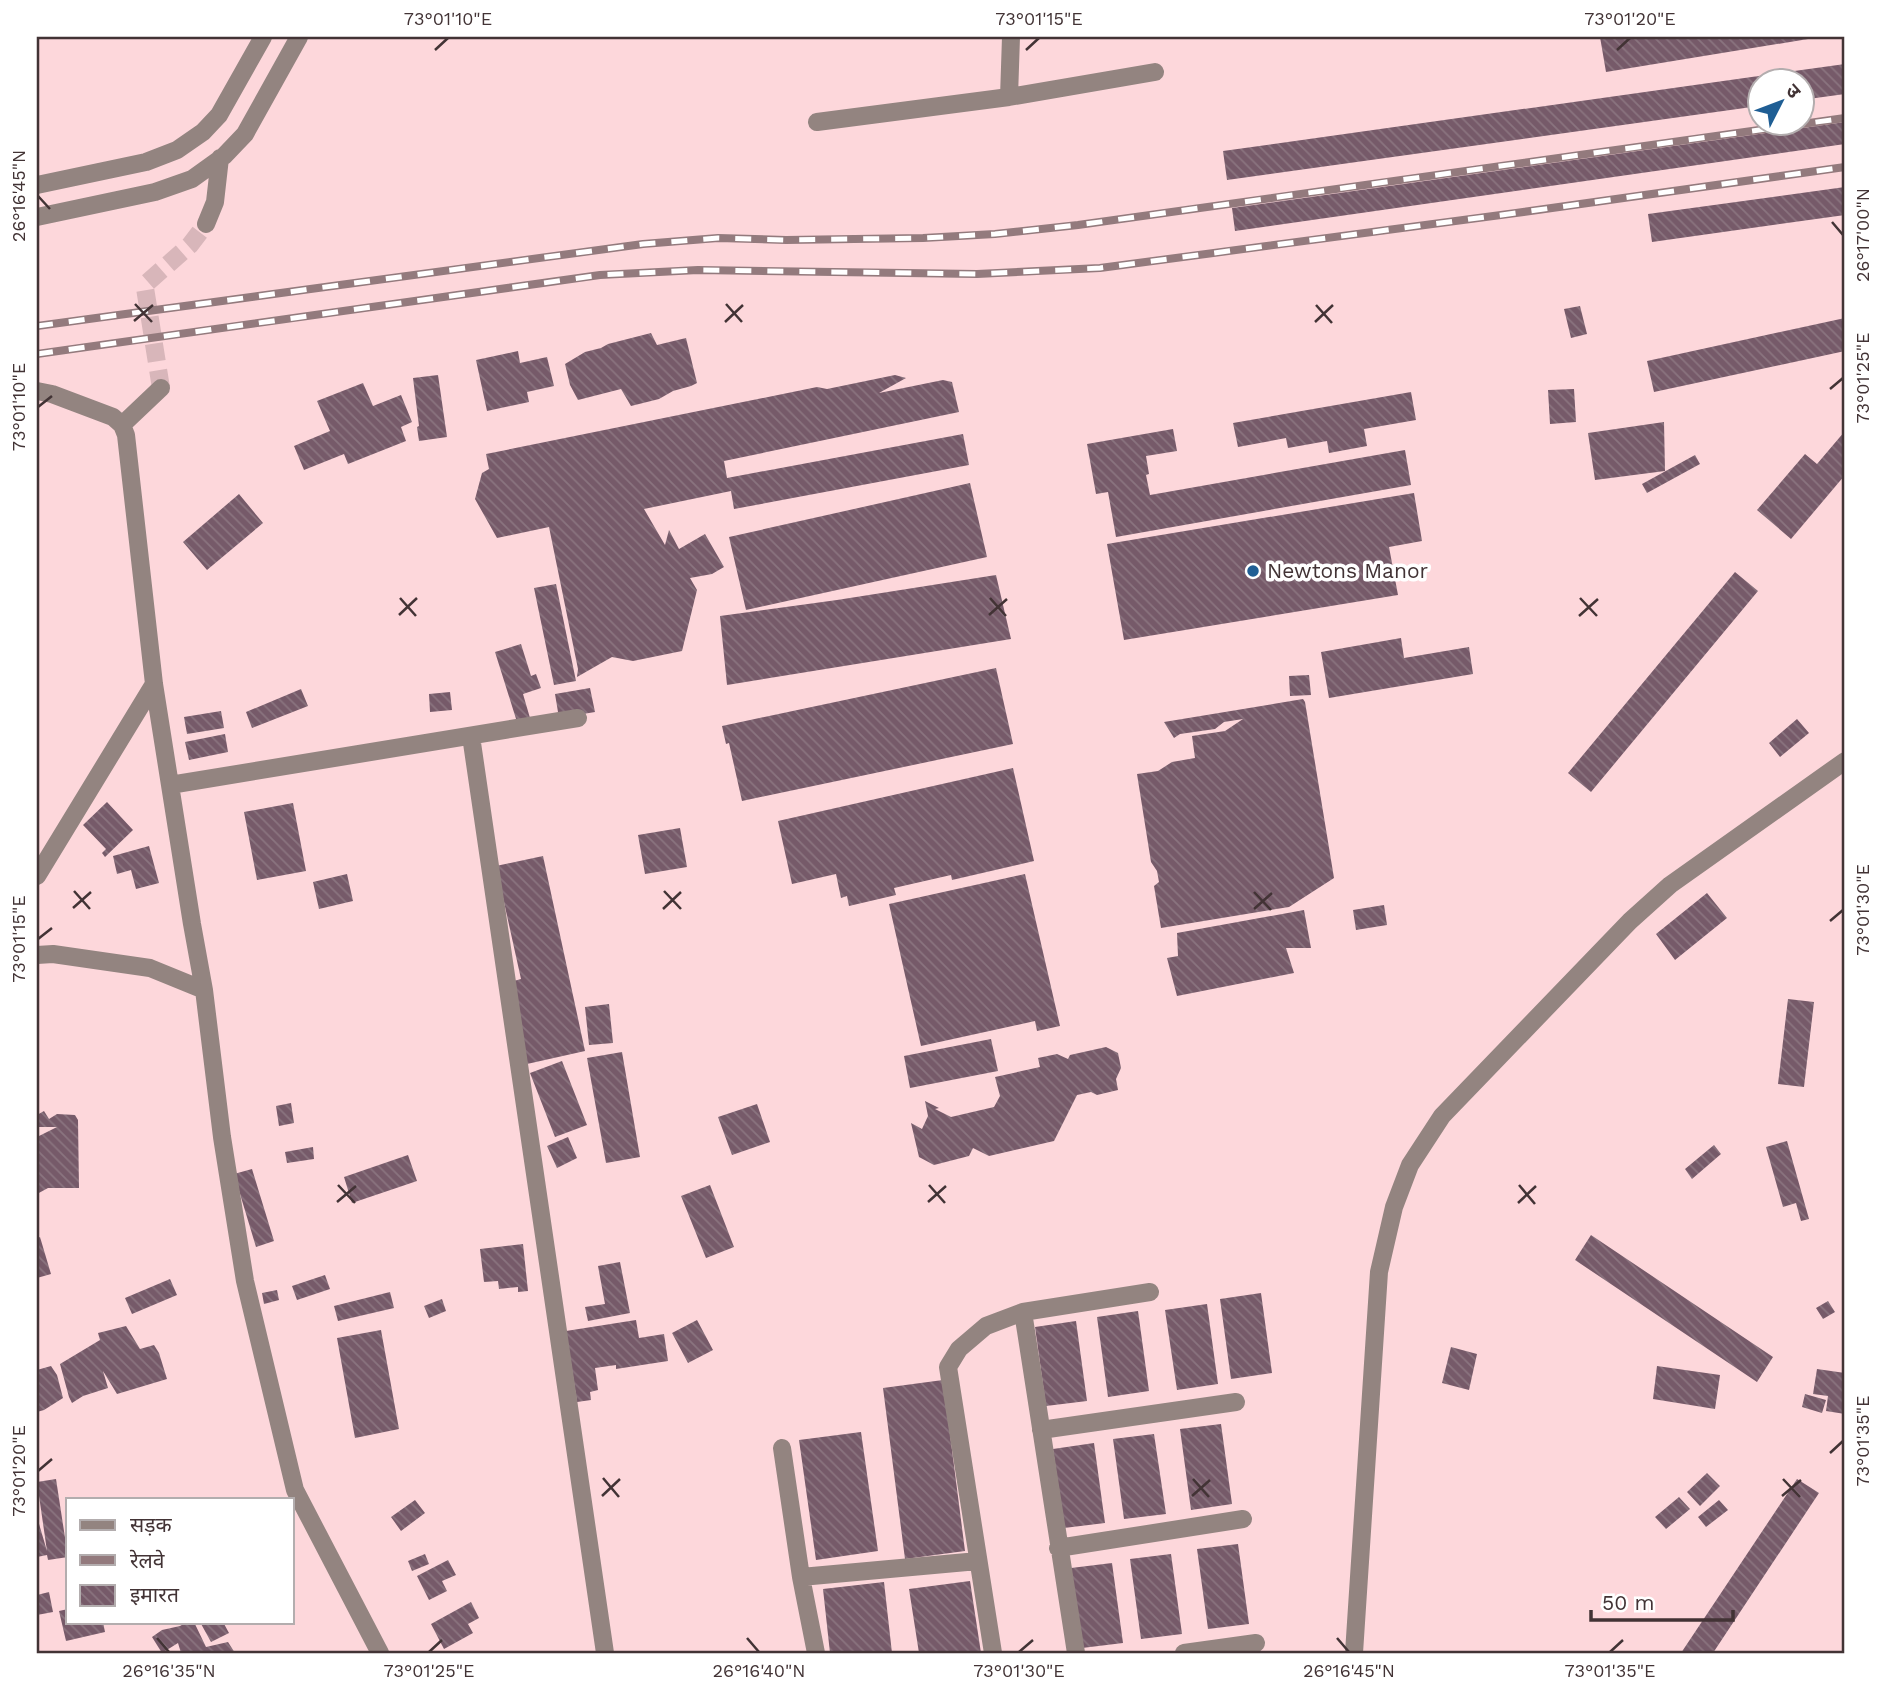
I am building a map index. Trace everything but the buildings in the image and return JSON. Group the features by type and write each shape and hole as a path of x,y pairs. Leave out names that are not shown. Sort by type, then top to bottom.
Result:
{"street":[{"path":"37,184 146,162 177,150 203,132 219,115 263,37"},
{"path":"37,216 155,192 192,179 220,158 245,134 299,37"},
{"path":"1009,97 1011,37"},
{"path":"817,122 1009,97 1155,72"},
{"path":"206,225 215,202 220,158"},
{"path":"122,425 161,388"},
{"path":"37,391 113,416 122,425 126,435 154,684 191,924 204,990 222,1137 245,1281 295,1490 380,1653"},
{"path":"37,876 154,684"},
{"path":"170,785 578,718"},
{"path":"471,736 605,1653"},
{"path":"1354,1653 1379,1272 1394,1207 1410,1165 1442,1116 1630,921 1671,885 1845,761"},
{"path":"37,955 53,954 150,968 204,990"},
{"path":"993,1653 948,1367 958,1349 986,1326 1023,1312 1150,1292"},
{"path":"1023,1312 1076,1653"},
{"path":"1041,1430 1237,1402"},
{"path":"782,1448 801,1577 816,1653"},
{"path":"1058,1548 1243,1519"},
{"path":"801,1577 978,1561"},
{"path":"1184,1653 1256,1643"}],"tunnel":[{"path":"161,388 145,288 148,282 190,245 206,224"}],"railway":[{"path":"37,326 643,244 718,238 923,238 1078,225 1845,118"},
{"path":"37,354 600,275 698,270 977,274 1100,268 1845,167"}],"place":[{"name":"Newtons Manor","path":"1253,571"}]}
